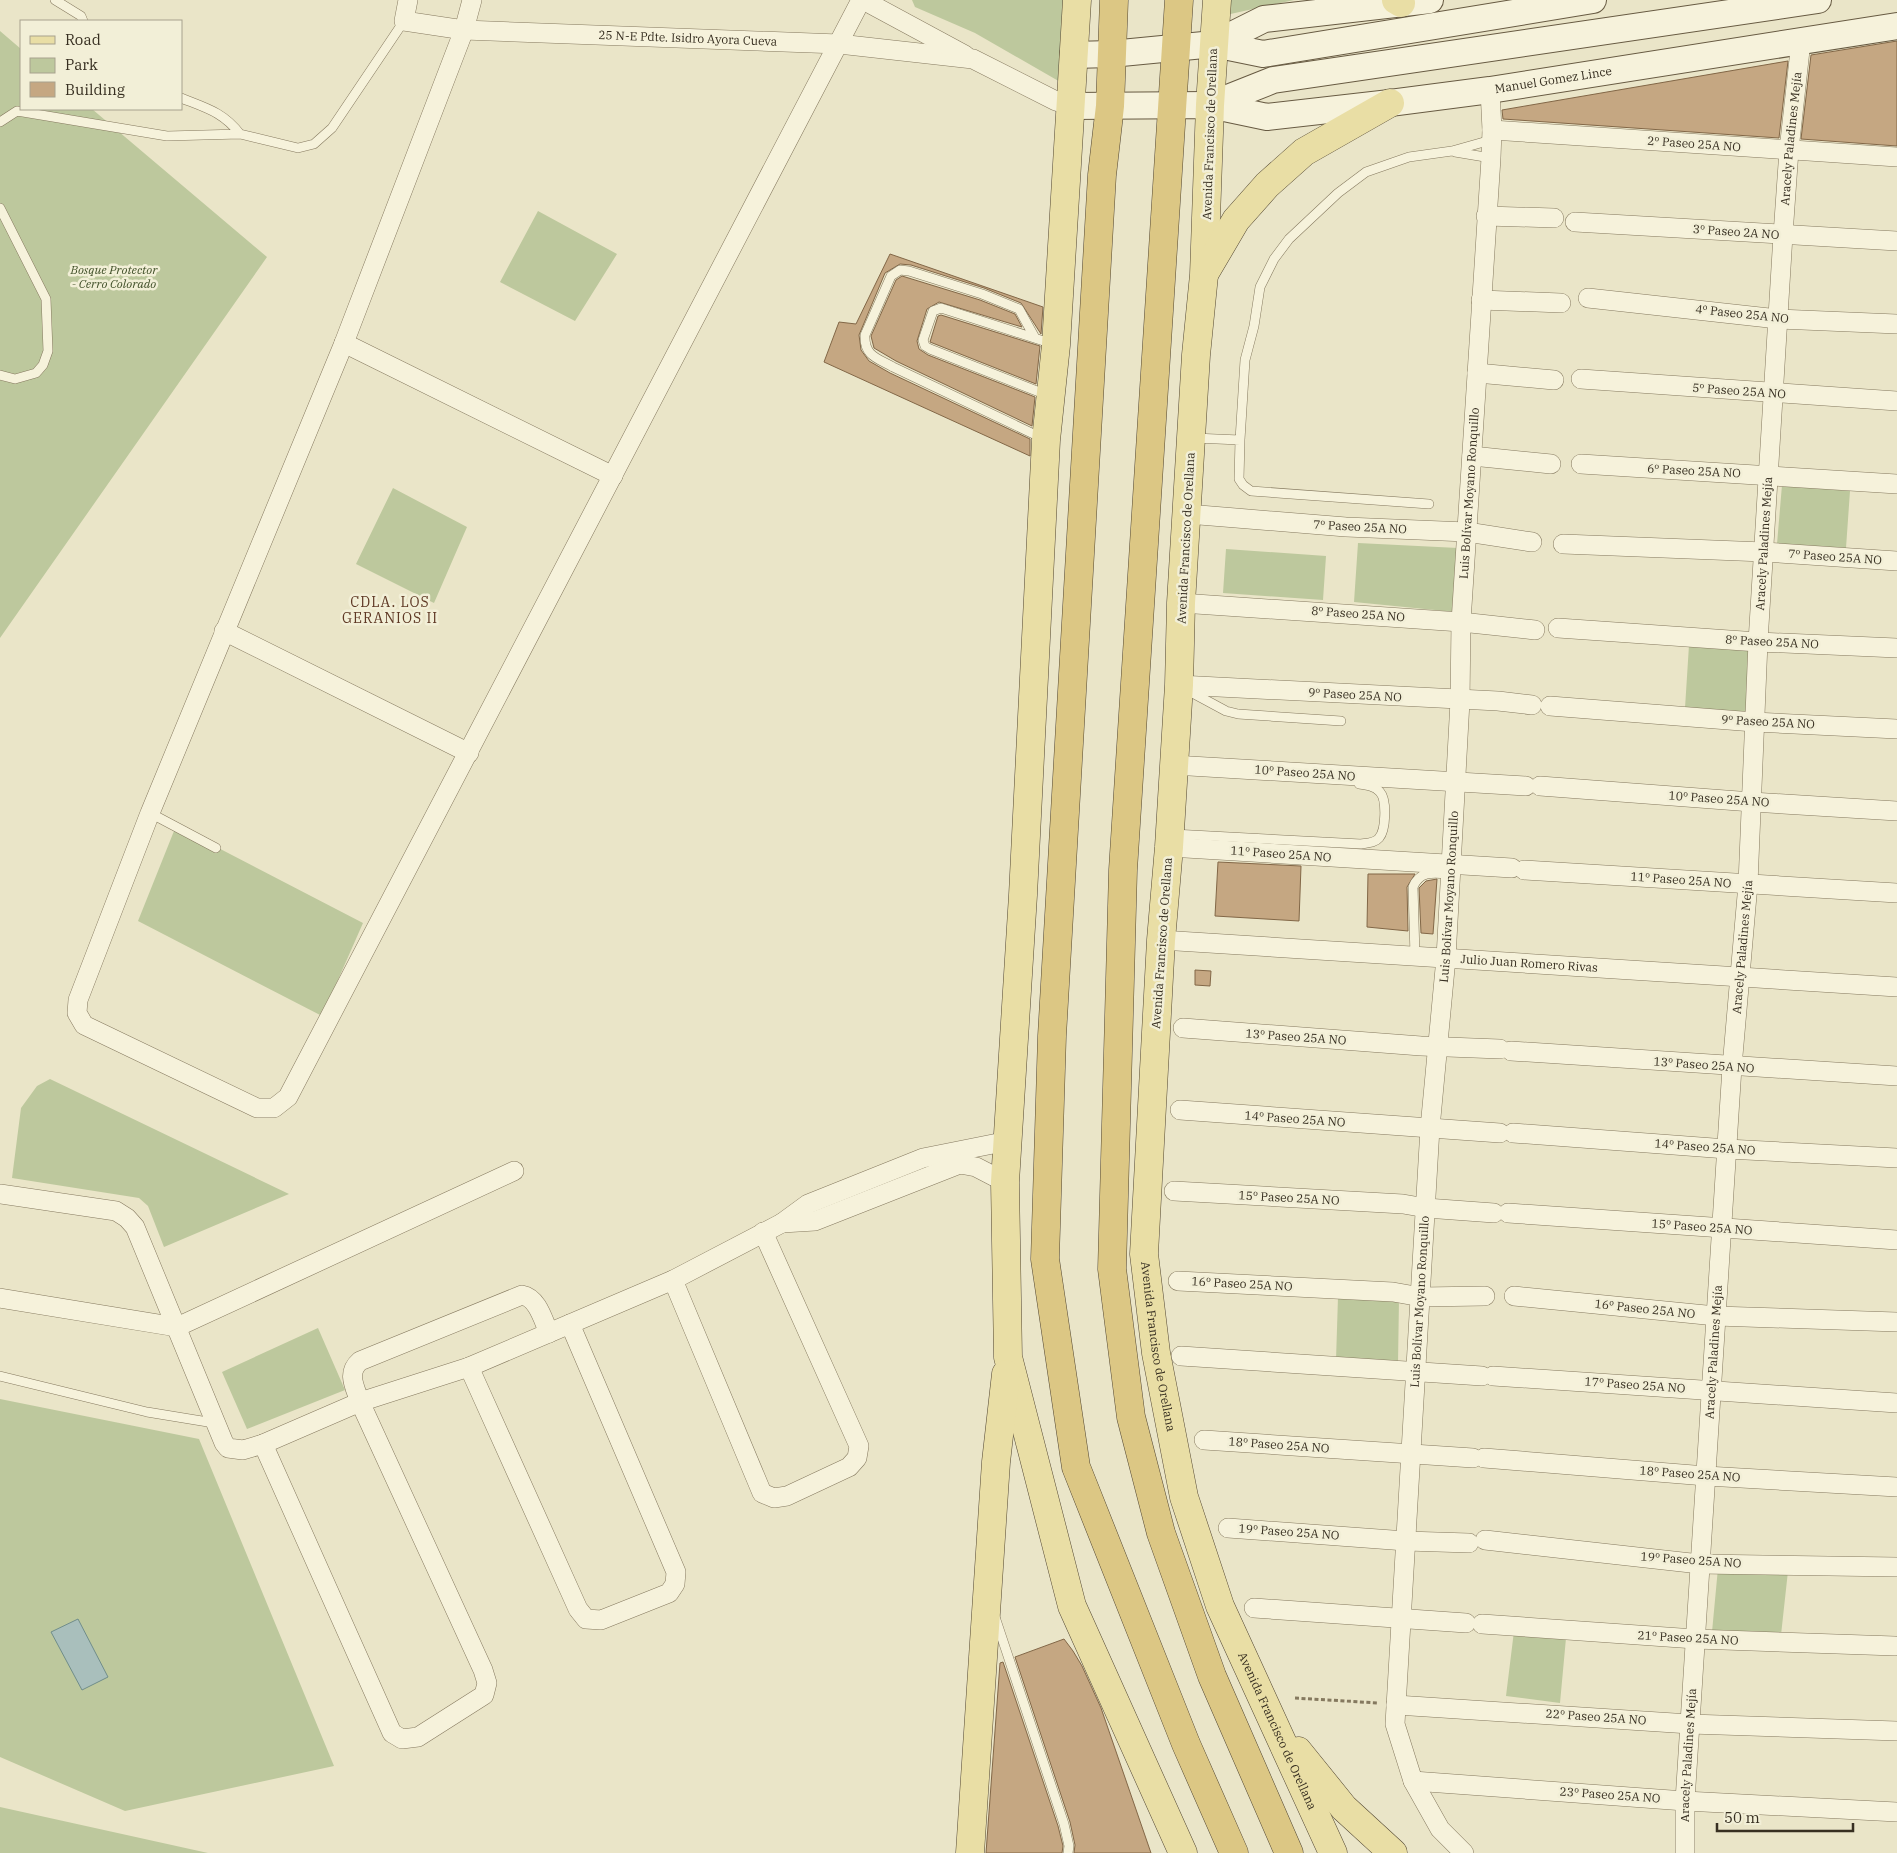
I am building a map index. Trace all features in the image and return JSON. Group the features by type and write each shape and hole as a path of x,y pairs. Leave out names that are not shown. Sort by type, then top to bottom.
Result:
{"highway":[{"path":"1114,0 1110,106 1102,175 1052,1036 1046,1259 1076,1467 1186,1744 1234,1853"},
{"path":"1180,0 1123,870 1112,1269 1131,1417 1161,1533 1212,1676 1290,1853"}],"main road":[{"path":"970,1853 996,1462 1008,1357 1005,1182 1049,396 1045,342 1071,106 1077,0"},
{"name":"Avenida Francisco de Orellana","path":"1217,0 1210,105 1204,275 1196,355 1179,685 1161,940 1144,1254 1156,1353 1184,1497 1220,1606 1333,1853"},
{"path":"1214,44 1264,19 1399,2 1430,0"},
{"path":"1073,55 1111,54 1214,44 1263,54 1593,0"},
{"name":"Manuel Gomez Lince","path":"1210,105 1273,80 1818,0"},
{"name":"Manuel Gomez Lince","path":"1071,106 1210,105 1266,117 1490,90 1897,26"},
{"path":"1204,275 1236,220 1267,185 1304,152 1390,103"},
{"path":"1008,1357 1072,1606 1183,1853"},
{"path":"1267,1707 1314,1773 1344,1808 1393,1853"}],"street":[{"path":"404,21 408,0"},
{"path":"472,0 464,30 344,343 150,813 78,1000 77,1013 84,1025 257,1108 274,1108 288,1097 862,0"},
{"name":"25 N-E Pdte. Isidro Ayora Cueva","path":"862,0 973,59 1056,101 1071,106"},
{"name":"25 N-E Pdte. Isidro Ayora Cueva","path":"404,21 464,30 839,44 973,59"},
{"name":"Aracely Paladines Mejía","path":"1685,1853 1685,1801 1732,1067 1748,884 1758,642 1783,235 1789,150 1801,41"},
{"name":"Luis Bolívar Moyano Ronquillo","path":"1464,1853 1440,1829 1414,1781 1395,1724 1430,1128 1446,958 1460,701 1462,622 1491,143 1490,90"},
{"name":"2º Paseo 25A NO","path":"1491,143 1789,150 1897,157"},
{"path":"1486,216 1554,218"},
{"name":"3º Paseo 2A NO","path":"1575,222 1897,241"},
{"name":"4º Paseo 25A NO","path":"1588,298 1778,319 1897,324"},
{"path":"1481,300 1561,303"},
{"path":"344,343 613,476"},
{"path":"1477,374 1554,380"},
{"name":"5º Paseo 25A NO","path":"1581,379 1897,401"},
{"path":"1472,456 1551,464"},
{"name":"6º Paseo 25A NO","path":"1580,464 1897,484"},
{"name":"7º Paseo 25A NO","path":"1187,514 1346,527 1467,532 1532,542"},
{"name":"7º Paseo 25A NO","path":"1563,544 1764,552 1897,562"},
{"name":"8º Paseo 25A NO","path":"1182,603 1462,622 1535,630"},
{"name":"8º Paseo 25A NO","path":"1558,628 1758,642 1897,648"},
{"path":"224,631 468,753"},
{"name":"9º Paseo 25A NO","path":"1179,685 1460,701 1498,701 1754,722 1897,729"},
{"name":"10º Paseo 25A NO","path":"1173,769 1533,786 1897,811"},
{"name":"11º Paseo 25A NO","path":"1169,841 1450,869 1518,869 1897,893"},
{"name":"Julio Juan Romero Rivas","path":"1161,940 1897,987"},
{"name":"13º Paseo 25A NO","path":"1183,1028 1732,1067 1897,1076"},
{"name":"14º Paseo 25A NO","path":"1180,1110 1727,1149 1897,1158"},
{"path":"0,1194 116,1211 127,1218 135,1227 177,1327 214,1423 224,1443 228,1448 243,1450 263,1444 360,1402 469,1367 674,1280 782,1223 808,1204 923,1158 958,1157 1008,1141"},
{"path":"958,1157 1005,1182"},
{"path":"0,1298 177,1327 514,1171"},
{"name":"15º Paseo 25A NO","path":"1174,1190 1403,1204 1426,1208 1897,1240"},
{"path":"674,1280 762,1493 774,1498 787,1496 849,1468 857,1458 860,1446 763,1232"},
{"name":"16º Paseo 25A NO","path":"1178,1281 1393,1292 1420,1297 1485,1296"},
{"path":"263,1444 392,1733 402,1739 418,1737 484,1695 487,1683 483,1670 360,1402 352,1376 354,1366 360,1361 522,1295 528,1296 534,1301 549,1333"},
{"name":"16º Paseo 25A NO","path":"1514,1296 1716,1316 1897,1322"},
{"path":"469,1367 578,1608 586,1619 601,1620 669,1593 675,1584 676,1572 570,1324"},
{"name":"17º Paseo 25A NO","path":"1181,1356 1897,1402"},
{"name":"18º Paseo 25A NO","path":"1204,1440 1897,1488"},
{"name":"19º Paseo 25A NO","path":"1228,1528 1406,1541 1477,1542 1700,1564 1897,1567"},
{"name":"21º Paseo 25A NO","path":"1254,1608 1695,1639 1895,1646"},
{"name":"22º Paseo 25A NO","path":"1396,1704 1690,1724 1897,1731"},
{"name":"23º Paseo 25A NO","path":"1414,1781 1685,1801 1897,1812"}],"lane":[{"path":"55,0 81,16 83,20"},
{"path":"0,122 17,111 167,136 240,134 298,148 314,144 332,128 404,21"},
{"path":"182,98 217,112 230,122 240,134"},
{"path":"1429,504 1251,491 1243,485 1239,479 1245,360 1254,326 1260,287 1274,259 1289,239 1338,193 1366,172 1409,157 1491,143"},
{"path":"1452,151 1491,143"},
{"path":"0,208 46,299 48,351 43,365 36,373 15,379 0,375"},
{"path":"1045,342 1019,309 982,294 910,270 900,270 891,276 865,335 864,344 870,354 893,367 1046,440"},
{"path":"1045,342 940,308 933,311 923,340 925,346 930,349 1049,396"},
{"path":"1191,438 1240,440"},
{"path":"1179,685 1207,702 1226,711 1238,714 1341,721"},
{"path":"1169,841 1197,837 1361,844 1372,842 1379,838 1383,831 1385,819 1384,798 1380,791 1366,784 1173,769"},
{"path":"150,813 216,848"},
{"path":"1415,956 1413,887 1421,875 1450,869"},
{"path":"0,1376 147,1412 214,1423"},
{"path":"987,1590 1064,1824 1069,1846 1068,1853"}],"path":[{"path":"1295,1698 1396,1704"}],"green space":[{"path":"912,0 1068,0 1062,83 975,33 915,7"},
{"path":"1227,0 1294,0 1226,15"},
{"name":"Bosque Protector - Cerro Colorado","path":"0,31 20,48 20,110 93,110 267,257 0,638"},
{"path":"538,211 617,254 575,321 500,282"},
{"path":"1782,485 1850,491 1846,548 1777,544"},
{"path":"393,488 467,527 434,603 356,564"},
{"path":"1358,543 1458,548 1455,612 1354,602"},
{"path":"1226,549 1326,556 1323,600 1223,593"},
{"path":"1689,645 1754,651 1750,712 1685,708"},
{"path":"176,826 363,923 322,1016 138,921"},
{"path":"50,1079 289,1194 164,1247 148,1206 139,1198 12,1178 21,1108 37,1086"},
{"path":"1338,1297 1399,1299 1398,1363 1336,1360"},
{"path":"318,1328 345,1390 247,1429 222,1372"},
{"path":"0,1399 199,1439 334,1766 125,1811 0,1757"},
{"path":"1718,1568 1788,1571 1781,1635 1712,1632"},
{"path":"1514,1631 1566,1638 1560,1703 1506,1696"},
{"path":"0,1807 208,1853 0,1853"}],"water":[{"path":"78,1619 108,1677 82,1690 51,1632"}],"building":[{"path":"1897,41 1897,146 1801,139 1811,55"},
{"path":"1788,61 1779,138 1503,119 1502,110"},
{"path":"890,254 1043,307 1041,334 1021,303 984,288 911,265 900,264 885,273 859,335 861,350 869,361 890,373 1030,439 1030,456 824,362 839,322 856,324"},
{"path":"902,276 980,300 1015,314 1022,327 939,302 927,309 917,341 919,349 928,355 1035,397 1032,426 896,361 874,348 871,336 896,280"},
{"path":"941,315 1040,346 1036,384 930,342 938,316"},
{"path":"1218,862 1301,866 1299,921 1215,916"},
{"path":"1368,874 1415,874 1407,887 1408,931 1367,927"},
{"path":"1437,879 1433,934 1421,933 1419,888 1426,881"},
{"path":"1195,970 1211,971 1210,986 1195,985"},
{"path":"1064,1639 1082,1666 1101,1708 1151,1853 1074,1853 1075,1845 1070,1822 1015,1657"},
{"path":"1003,1662 1058,1826 1063,1846 1062,1853 986,1853 1000,1663"}],"district":[{"name":"CDLA. LOS GERANIOS II","path":"390,610"}]}
